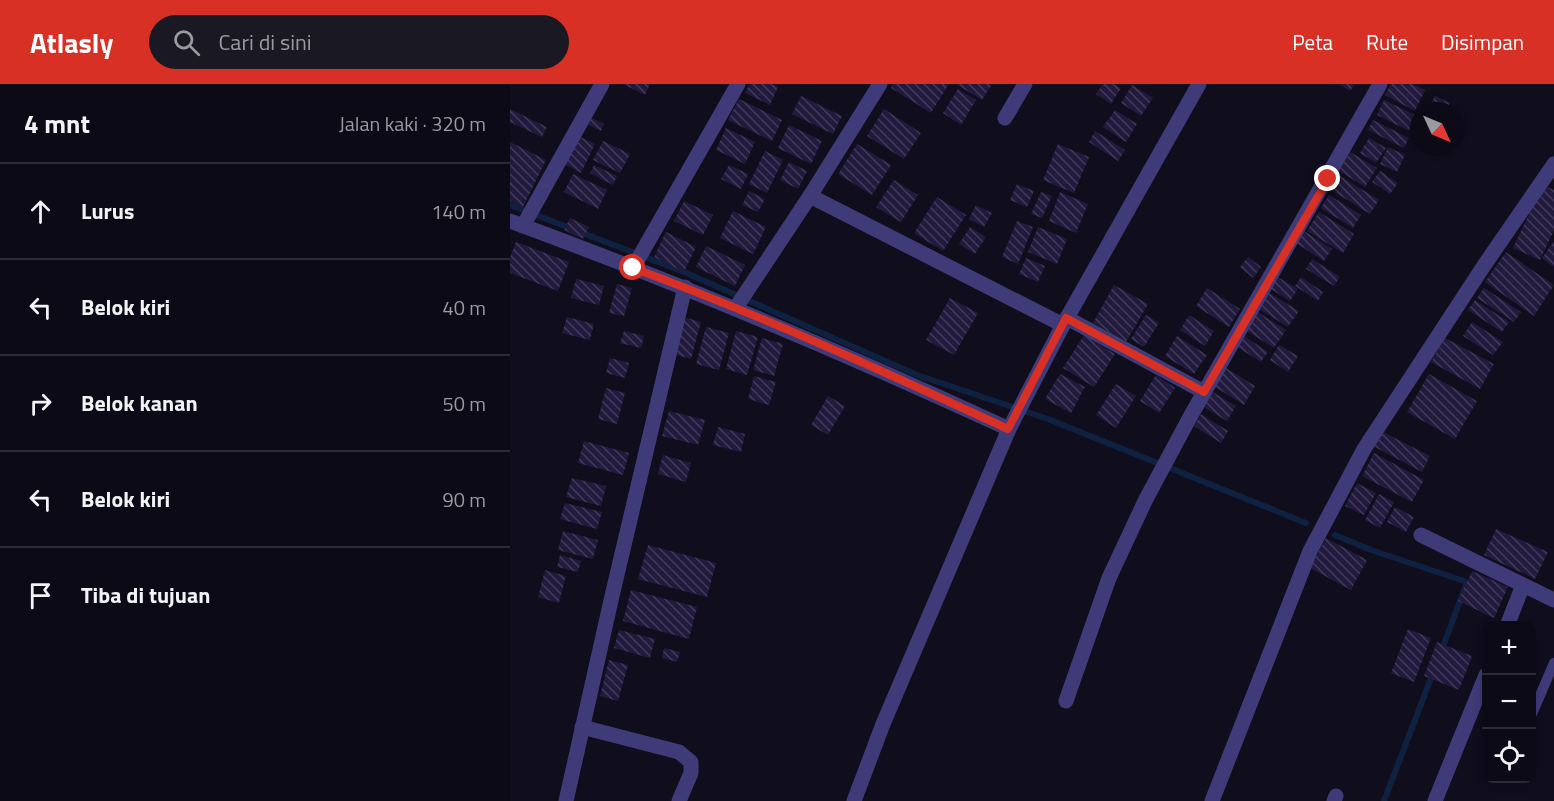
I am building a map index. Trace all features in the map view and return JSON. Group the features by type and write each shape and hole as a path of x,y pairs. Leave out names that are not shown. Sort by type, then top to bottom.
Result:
{"street":[{"path":"602,84 516,224 686,287 921,388 1008,429"},
{"path":"633,268 738,84"},
{"path":"735,309 810,196 880,84"},
{"path":"1005,118 1025,84"},
{"path":"854,801 883,724 1008,429 1065,321 1198,84"},
{"path":"1066,701 1109,578 1146,499 1204,392 1380,84"},
{"path":"1212,801 1310,551 1348,477 1483,267 1554,164"},
{"path":"810,196 1204,392"},
{"path":"566,801 686,287"},
{"path":"1421,535 1554,600"},
{"path":"1509,621 1523,585"},
{"path":"1436,801 1482,685"},
{"path":"582,727 679,752 686,756 691,762 691,773 679,801"}],"lane":[{"path":"1536,705 1554,663"}],"building":[{"path":"623,84 650,84 645,95"},
{"path":"750,84 772,84 778,87 770,105 745,93"},
{"path":"893,84 949,84 931,113 891,88"},
{"path":"956,84 992,84 982,100"},
{"path":"1103,84 1114,84 1121,88 1111,104 1096,94"},
{"path":"1339,84 1355,84 1350,91"},
{"path":"1391,84 1413,84 1425,90 1419,102 1410,102 1410,108 1385,95"},
{"path":"1132,85 1153,98 1141,116 1121,103"},
{"path":"958,89 976,100 961,125 943,113"},
{"path":"801,96 842,116 833,134 792,114"},
{"path":"1435,96 1448,102 1432,102"},
{"path":"739,99 782,120 772,141 728,120"},
{"path":"1384,100 1410,113 1410,129 1409,131 1377,115"},
{"path":"510,109 547,127 542,137 510,122"},
{"path":"884,109 921,133 904,159 867,136"},
{"path":"1115,110 1137,124 1126,142 1103,127"},
{"path":"586,115 604,124 601,131 582,122"},
{"path":"1373,120 1409,138 1404,148 1368,130"},
{"path":"789,125 822,141 811,164 778,148"},
{"path":"726,128 755,142 745,164 716,150"},
{"path":"1095,131 1125,150 1118,161 1089,142"},
{"path":"576,135 595,144 581,173 562,163"},
{"path":"1369,138 1386,148 1376,163 1360,153"},
{"path":"603,141 630,154 620,173 593,160"},
{"path":"510,142 546,160 523,207 510,201"},
{"path":"857,144 891,165 872,195 838,174"},
{"path":"1058,144 1089,157 1074,193 1043,180"},
{"path":"1388,147 1405,155 1397,172 1380,164"},
{"path":"765,151 783,160 767,193 749,184"},
{"path":"1350,152 1377,168 1365,187 1339,171"},
{"path":"789,162 807,171 798,189 780,180"},
{"path":"594,165 617,176 613,185 590,173"},
{"path":"729,165 748,174 741,189 721,179"},
{"path":"1380,171 1398,183 1390,194 1372,182"},
{"path":"573,174 607,190 598,209 564,192"},
{"path":"1340,176 1379,200 1370,214 1331,190"},
{"path":"894,180 918,195 901,222 876,207"},
{"path":"1017,184 1034,191 1027,207 1010,200"},
{"path":"1543,185 1554,190 1554,230 1540,260 1513,248"},
{"path":"749,191 765,199 758,212 742,205"},
{"path":"1041,192 1052,196 1042,218 1031,214"},
{"path":"1060,192 1088,204 1076,233 1049,221"},
{"path":"1329,195 1361,215 1353,228 1321,208"},
{"path":"937,197 966,215 943,251 914,233"},
{"path":"684,201 713,215 703,235 674,221"},
{"path":"976,205 992,213 984,227 969,219"},
{"path":"733,211 766,227 753,254 720,238"},
{"path":"1319,212 1354,234 1343,253 1307,231"},
{"path":"570,218 589,227 583,239 564,230"},
{"path":"1017,221 1033,227 1018,264 1002,257"},
{"path":"970,227 986,237 975,254 959,244"},
{"path":"1038,227 1067,239 1057,264 1028,252"},
{"path":"1304,231 1332,249 1324,261 1296,243"},
{"path":"666,232 696,247 684,272 654,257"},
{"path":"1554,241 1554,267 1542,258"},
{"path":"516,242 569,262 558,291 510,273 510,258"},
{"path":"706,246 745,265 735,286 696,267"},
{"path":"1506,252 1554,285 1534,316 1485,282"},
{"path":"1248,257 1261,267 1253,278 1240,267"},
{"path":"1026,258 1045,266 1038,282 1019,274"},
{"path":"1312,259 1340,277 1334,286 1306,269"},
{"path":"1276,276 1298,289 1290,301 1269,288"},
{"path":"1301,277 1323,292 1318,301 1295,286"},
{"path":"576,279 604,286 599,305 571,298"},
{"path":"617,284 632,288 624,316 609,313"},
{"path":"1114,285 1148,304 1126,342 1093,323"},
{"path":"1207,288 1240,309 1229,327 1196,306"},
{"path":"1484,288 1521,312 1514,322 1477,298"},
{"path":"1269,293 1299,311 1288,327 1259,309"},
{"path":"950,298 978,313 954,355 926,340"},
{"path":"1475,300 1509,322 1502,332 1468,310"},
{"path":"1256,311 1286,330 1274,348 1245,330"},
{"path":"1146,315 1159,323 1144,347 1131,339"},
{"path":"1189,315 1214,331 1205,346 1180,330"},
{"path":"567,317 594,324 590,340 562,333"},
{"path":"683,317 701,322 691,359 673,354"},
{"path":"1472,322 1503,342 1493,355 1463,336"},
{"path":"706,327 729,333 719,370 696,364"},
{"path":"624,331 644,336 641,348 620,343"},
{"path":"736,331 758,337 747,375 726,369"},
{"path":"1084,335 1115,354 1094,387 1063,368"},
{"path":"1177,336 1207,355 1194,374 1165,356"},
{"path":"1244,336 1268,352 1261,362 1237,347"},
{"path":"762,338 783,344 774,376 753,370"},
{"path":"1445,338 1494,364 1480,389 1431,362"},
{"path":"1279,345 1298,356 1288,372 1270,360"},
{"path":"610,358 629,363 625,378 606,373"},
{"path":"1226,368 1255,386 1244,405 1215,387"},
{"path":"1060,374 1085,387 1071,413 1045,399"},
{"path":"1429,374 1477,401 1455,439 1407,412"},
{"path":"1156,375 1175,388 1159,413 1140,401"},
{"path":"754,376 776,382 769,405 748,399"},
{"path":"1116,384 1136,396 1116,428 1096,415"},
{"path":"606,388 625,393 617,424 598,419"},
{"path":"1211,391 1236,406 1227,421 1202,406"},
{"path":"828,396 845,406 828,435 811,425"},
{"path":"669,411 705,420 698,445 662,436"},
{"path":"1201,414 1228,431 1221,443 1194,426"},
{"path":"718,427 745,434 741,452 713,445"},
{"path":"1379,430 1430,456 1422,472 1371,445"},
{"path":"584,441 629,453 623,475 578,463"},
{"path":"1374,453 1424,480 1412,502 1362,476"},
{"path":"663,455 691,463 686,482 658,474"},
{"path":"572,478 606,486 601,506 566,497"},
{"path":"1357,483 1376,493 1364,515 1345,506"},
{"path":"1379,494 1394,502 1380,528 1365,520"},
{"path":"565,503 602,512 597,529 560,519"},
{"path":"1395,507 1414,517 1406,532 1387,522"},
{"path":"1496,529 1548,552 1535,579 1484,555"},
{"path":"563,531 598,540 593,559 558,550"},
{"path":"1326,538 1367,560 1351,590 1310,568"},
{"path":"648,545 716,563 707,597 638,579"},
{"path":"560,555 581,561 578,572 557,567"},
{"path":"545,570 566,576 559,603 538,597"},
{"path":"1472,571 1508,587 1494,618 1458,601"},
{"path":"631,590 697,607 689,639 623,621"},
{"path":"1408,629 1431,638 1414,682 1391,673"},
{"path":"619,630 655,639 650,658 614,648"},
{"path":"1437,642 1472,656 1459,690 1424,676"},
{"path":"664,648 680,652 677,662 662,658"},
{"path":"609,660 628,665 618,701 600,696"}],"waterway":[{"path":"510,205 684,272 917,375 1048,419 1306,523"},
{"path":"1335,535 1371,550 1467,582 1441,652"},
{"path":"1384,801 1433,673"}],"route":[{"path":"633,268 686,287 813,341 1008,429 1066,318 1204,392 1328,179"}]}
